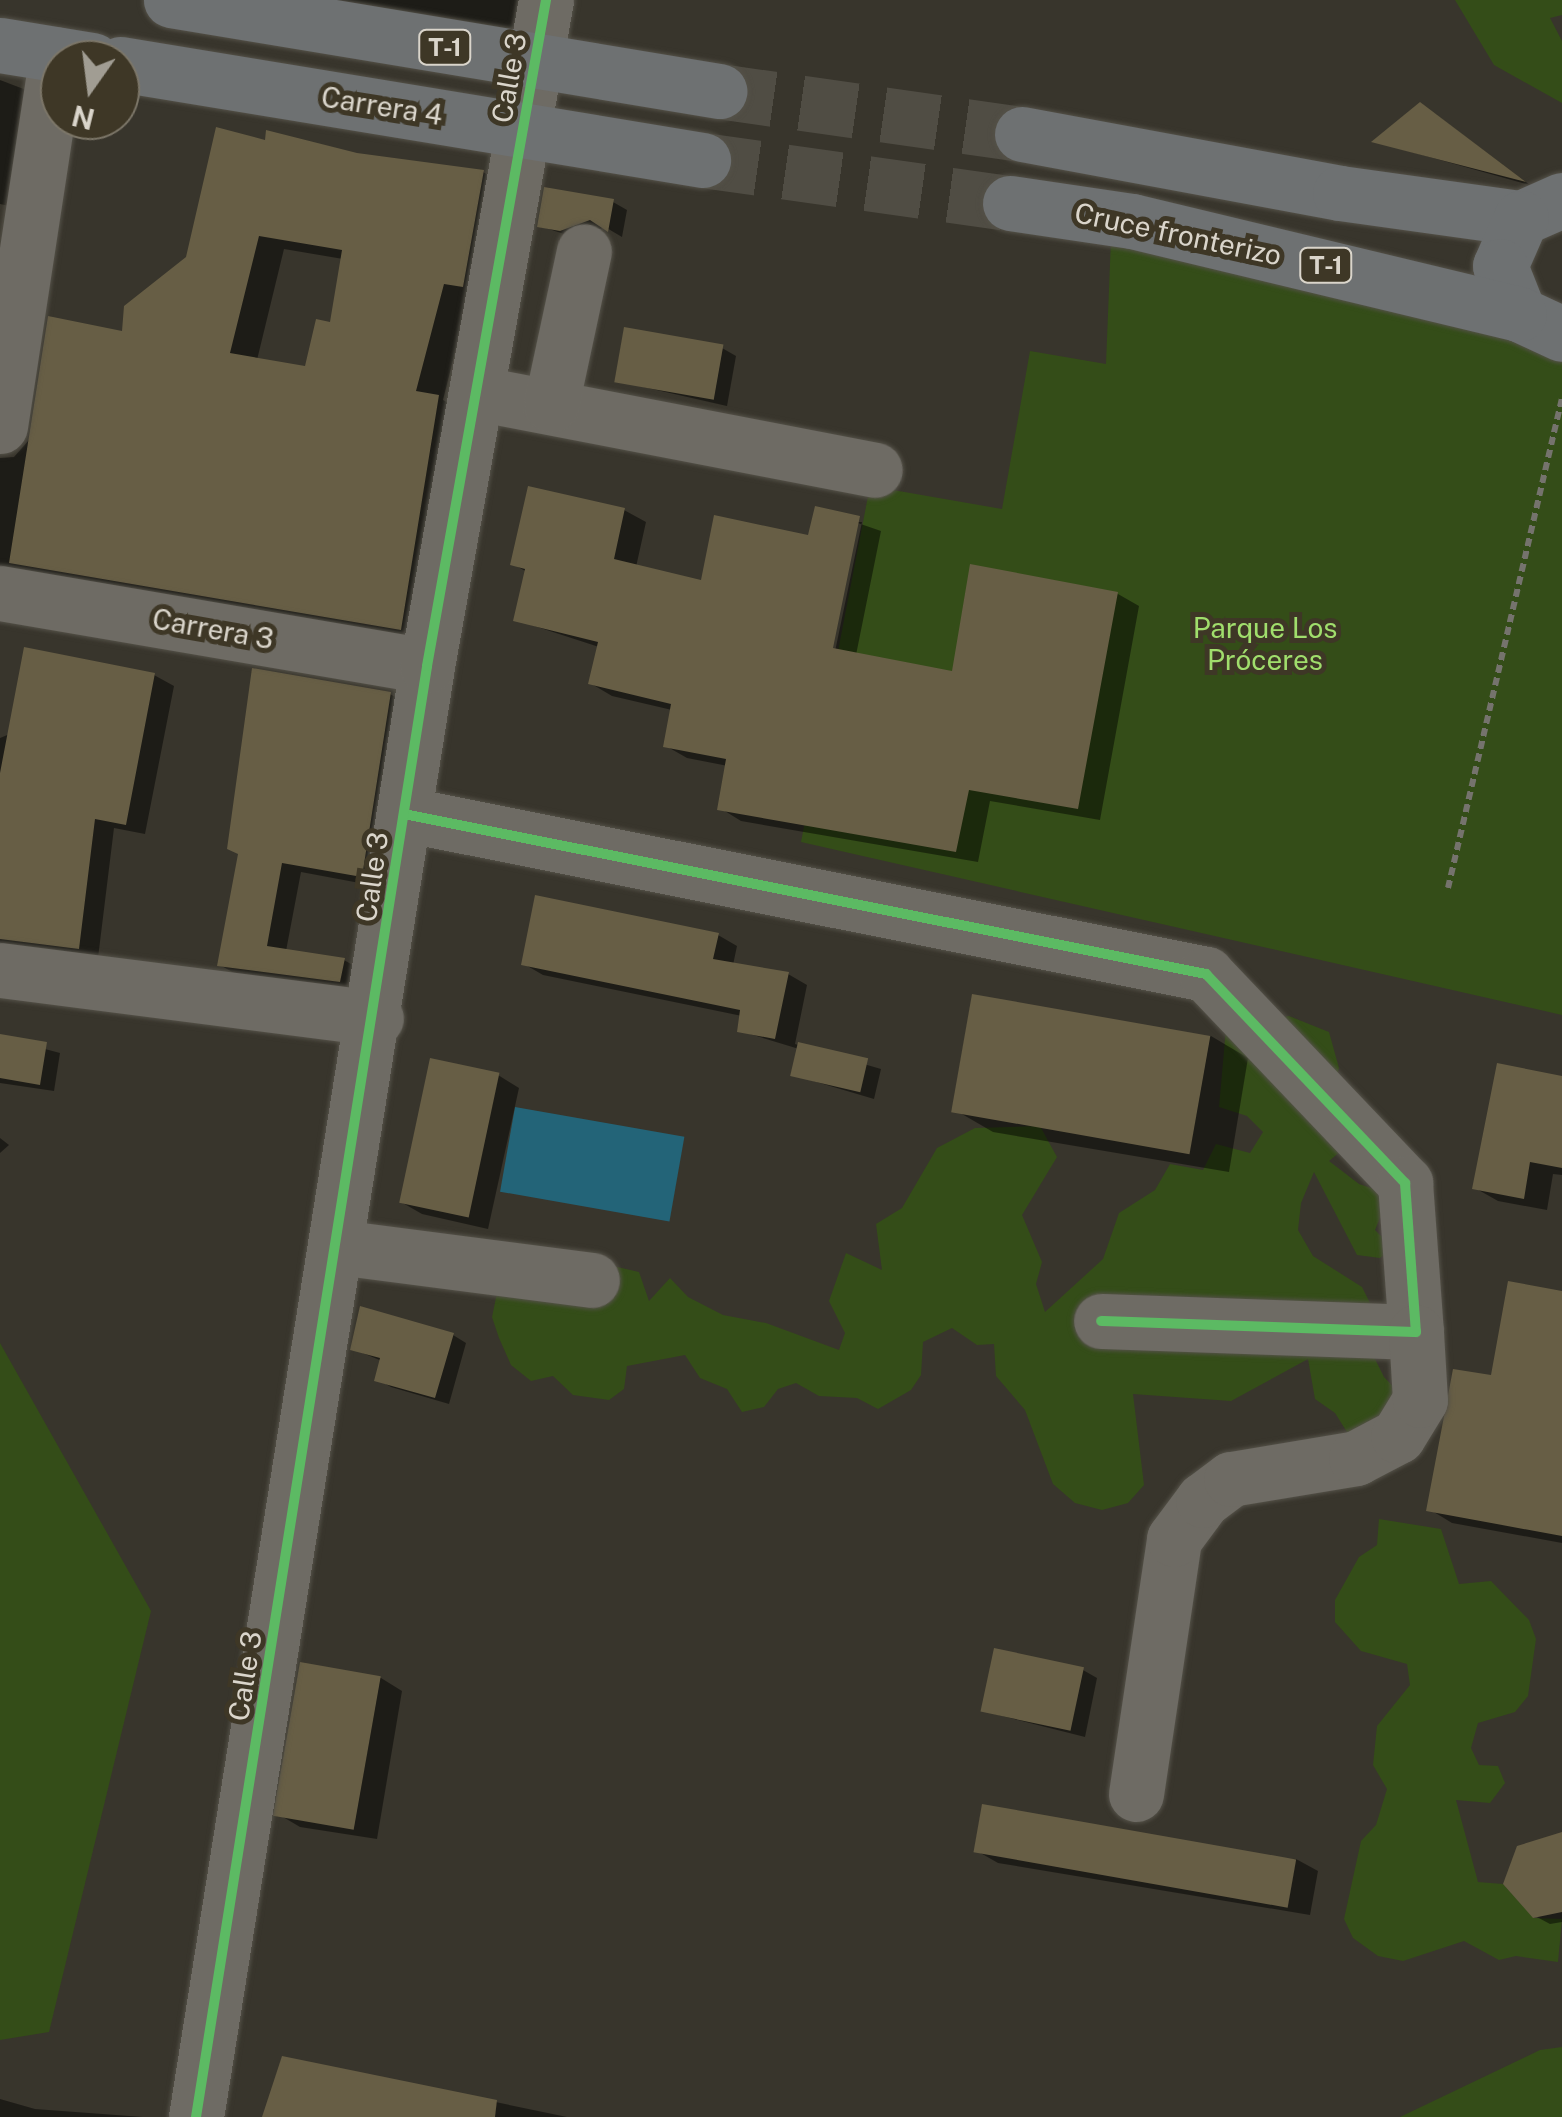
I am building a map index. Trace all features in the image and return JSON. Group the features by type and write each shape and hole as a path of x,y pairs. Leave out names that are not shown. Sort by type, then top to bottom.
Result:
{"highway":[{"name":"T-1","path":"171,0 719,91"},
{"path":"0,46 40,52"},
{"name":"Carrera 4","path":"140,67 703,160"},
{"name":"Cruce fronterizo","path":"1022,134 1358,196 1541,209"},
{"name":"Cruce fronterizo","path":"1010,203 1132,222 1540,324"},
{"name":"Cruce fronterizo","path":"1540,324 1500,266 1541,209"}],"street":[{"name":"Calle 3","path":"196,2117 376,1018 427,666 546,0"},
{"path":"0,426 58,140"},
{"path":"551,405 584,251"},
{"path":"476,393 875,470"},
{"name":"Carrera 3","path":"0,593 427,666"},
{"path":"404,814 1206,974 1405,1183 1420,1400 1398,1436 1356,1458 1231,1479 1203,1500 1174,1539 1136,1794"},
{"path":"0,970 376,1018"},
{"path":"338,1247 592,1280"},
{"path":"1101,1321 1416,1332"}],"path":[{"path":"1448,888 1562,398"}],"green space":[{"path":"1455,0 1562,0 1562,15 1550,18 1562,41 1562,103 1494,65"},
{"name":"Parque Los Próceres","path":"1111,239 1562,345 1562,1015 801,842 870,486 1002,509 1030,351 1106,364"},
{"path":"1289,1016 1329,1032 1339,1068 1333,1091 1341,1151 1329,1161 1359,1184 1390,1194 1375,1230 1393,1248 1380,1258 1357,1255 1314,1172 1301,1203 1298,1230 1313,1256 1362,1287 1372,1307 1365,1339 1384,1377 1409,1403 1352,1440 1335,1413 1315,1399 1308,1359 1231,1401 1133,1394 1144,1485 1128,1503 1102,1510 1075,1503 1053,1484 1025,1410 996,1376 994,1344 977,1345 952,1328 923,1342 921,1375 911,1390 878,1409 857,1398 819,1396 796,1383 778,1389 764,1407 742,1412 727,1389 700,1378 685,1355 627,1366 624,1389 609,1400 573,1395 553,1376 531,1381 511,1365 499,1338 492,1317 497,1293 521,1289 551,1303 593,1297 613,1266 639,1272 649,1301 670,1278 688,1297 723,1315 766,1323 839,1350 845,1333 829,1301 846,1253 882,1270 876,1224 902,1208 937,1148 975,1128 1040,1126 1057,1157 1022,1215 1042,1262 1036,1284 1045,1312 1103,1259 1119,1213 1155,1190 1170,1164 1203,1170 1216,1144 1250,1153 1263,1132 1247,1116 1219,1107 1226,1028"},
{"path":"0,1343 151,1611 49,2032 0,2040"},
{"path":"1379,1519 1441,1529 1459,1584 1491,1581 1529,1620 1536,1639 1528,1696 1515,1712 1478,1723 1471,1748 1479,1765 1498,1766 1505,1783 1490,1803 1456,1800 1478,1882 1503,1884 1534,1918 1562,1919 1558,1962 1516,1956 1499,1960 1464,1941 1403,1961 1378,1956 1353,1938 1344,1919 1361,1841 1376,1825 1387,1789 1373,1765 1377,1726 1410,1685 1407,1664 1361,1651 1335,1622 1335,1600 1359,1557 1377,1545"},
{"path":"1562,2047 1562,2117 1400,2117 1540,2050"}],"water":[{"path":"515,1107 684,1137 669,1222 500,1192"}],"building":[{"path":"1420,102 1526,182 1371,142"},
{"path":"216,127 265,140 266,130 357,153 484,170 463,287 444,284 416,391 439,395 401,630 9,563 48,316 122,331 124,306 186,257","holes":["259,236 342,250 330,322 316,319 305,366 230,353"]},
{"path":"544,187 614,199 608,232 590,220 560,231 537,227"},
{"path":"624,327 723,345 714,400 614,382"},
{"path":"528,486 625,508 614,559 701,580 714,515 808,535 815,506 860,516 833,648 952,671 970,564 1118,592 1078,809 969,790 956,852 717,810 726,759 663,747 671,704 588,684 598,642 513,621 525,569 510,565"},
{"path":"24,647 155,673 126,825 95,819 79,949 0,939 0,773"},
{"path":"252,668 391,692 362,877 282,863 267,946 345,958 340,982 217,966 238,854 227,849"},
{"path":"535,895 719,933 713,959 789,972 775,1039 737,1032 740,1010 521,965"},
{"path":"972,994 1210,1036 1189,1154 951,1112"},
{"path":"0,1034 47,1042 40,1085 0,1078"},
{"path":"798,1042 868,1058 860,1092 790,1076"},
{"path":"430,1058 499,1073 469,1218 399,1203"},
{"path":"1497,1063 1562,1076 1562,1168 1530,1162 1524,1199 1472,1189"},
{"path":"1508,1281 1562,1291 1562,1536 1426,1511 1453,1369 1491,1375"},
{"path":"360,1306 454,1333 435,1398 374,1381 380,1358 350,1350"},
{"path":"994,1648 1084,1667 1070,1731 980,1712"},
{"path":"300,1662 381,1676 354,1830 273,1816"},
{"path":"982,1804 1296,1859 1288,1908 973,1852"},
{"path":"1562,1832 1562,1912 1533,1918 1503,1884 1517,1846"},
{"path":"282,2056 497,2100 495,2117 262,2117"}],"tunnel":[{"path":"719,91 1022,134"},
{"path":"703,160 1010,203"}],"cycle path":[{"path":"196,2117 427,666 546,0"},
{"path":"404,814 1206,974 1405,1183 1416,1332 1101,1321"}]}
